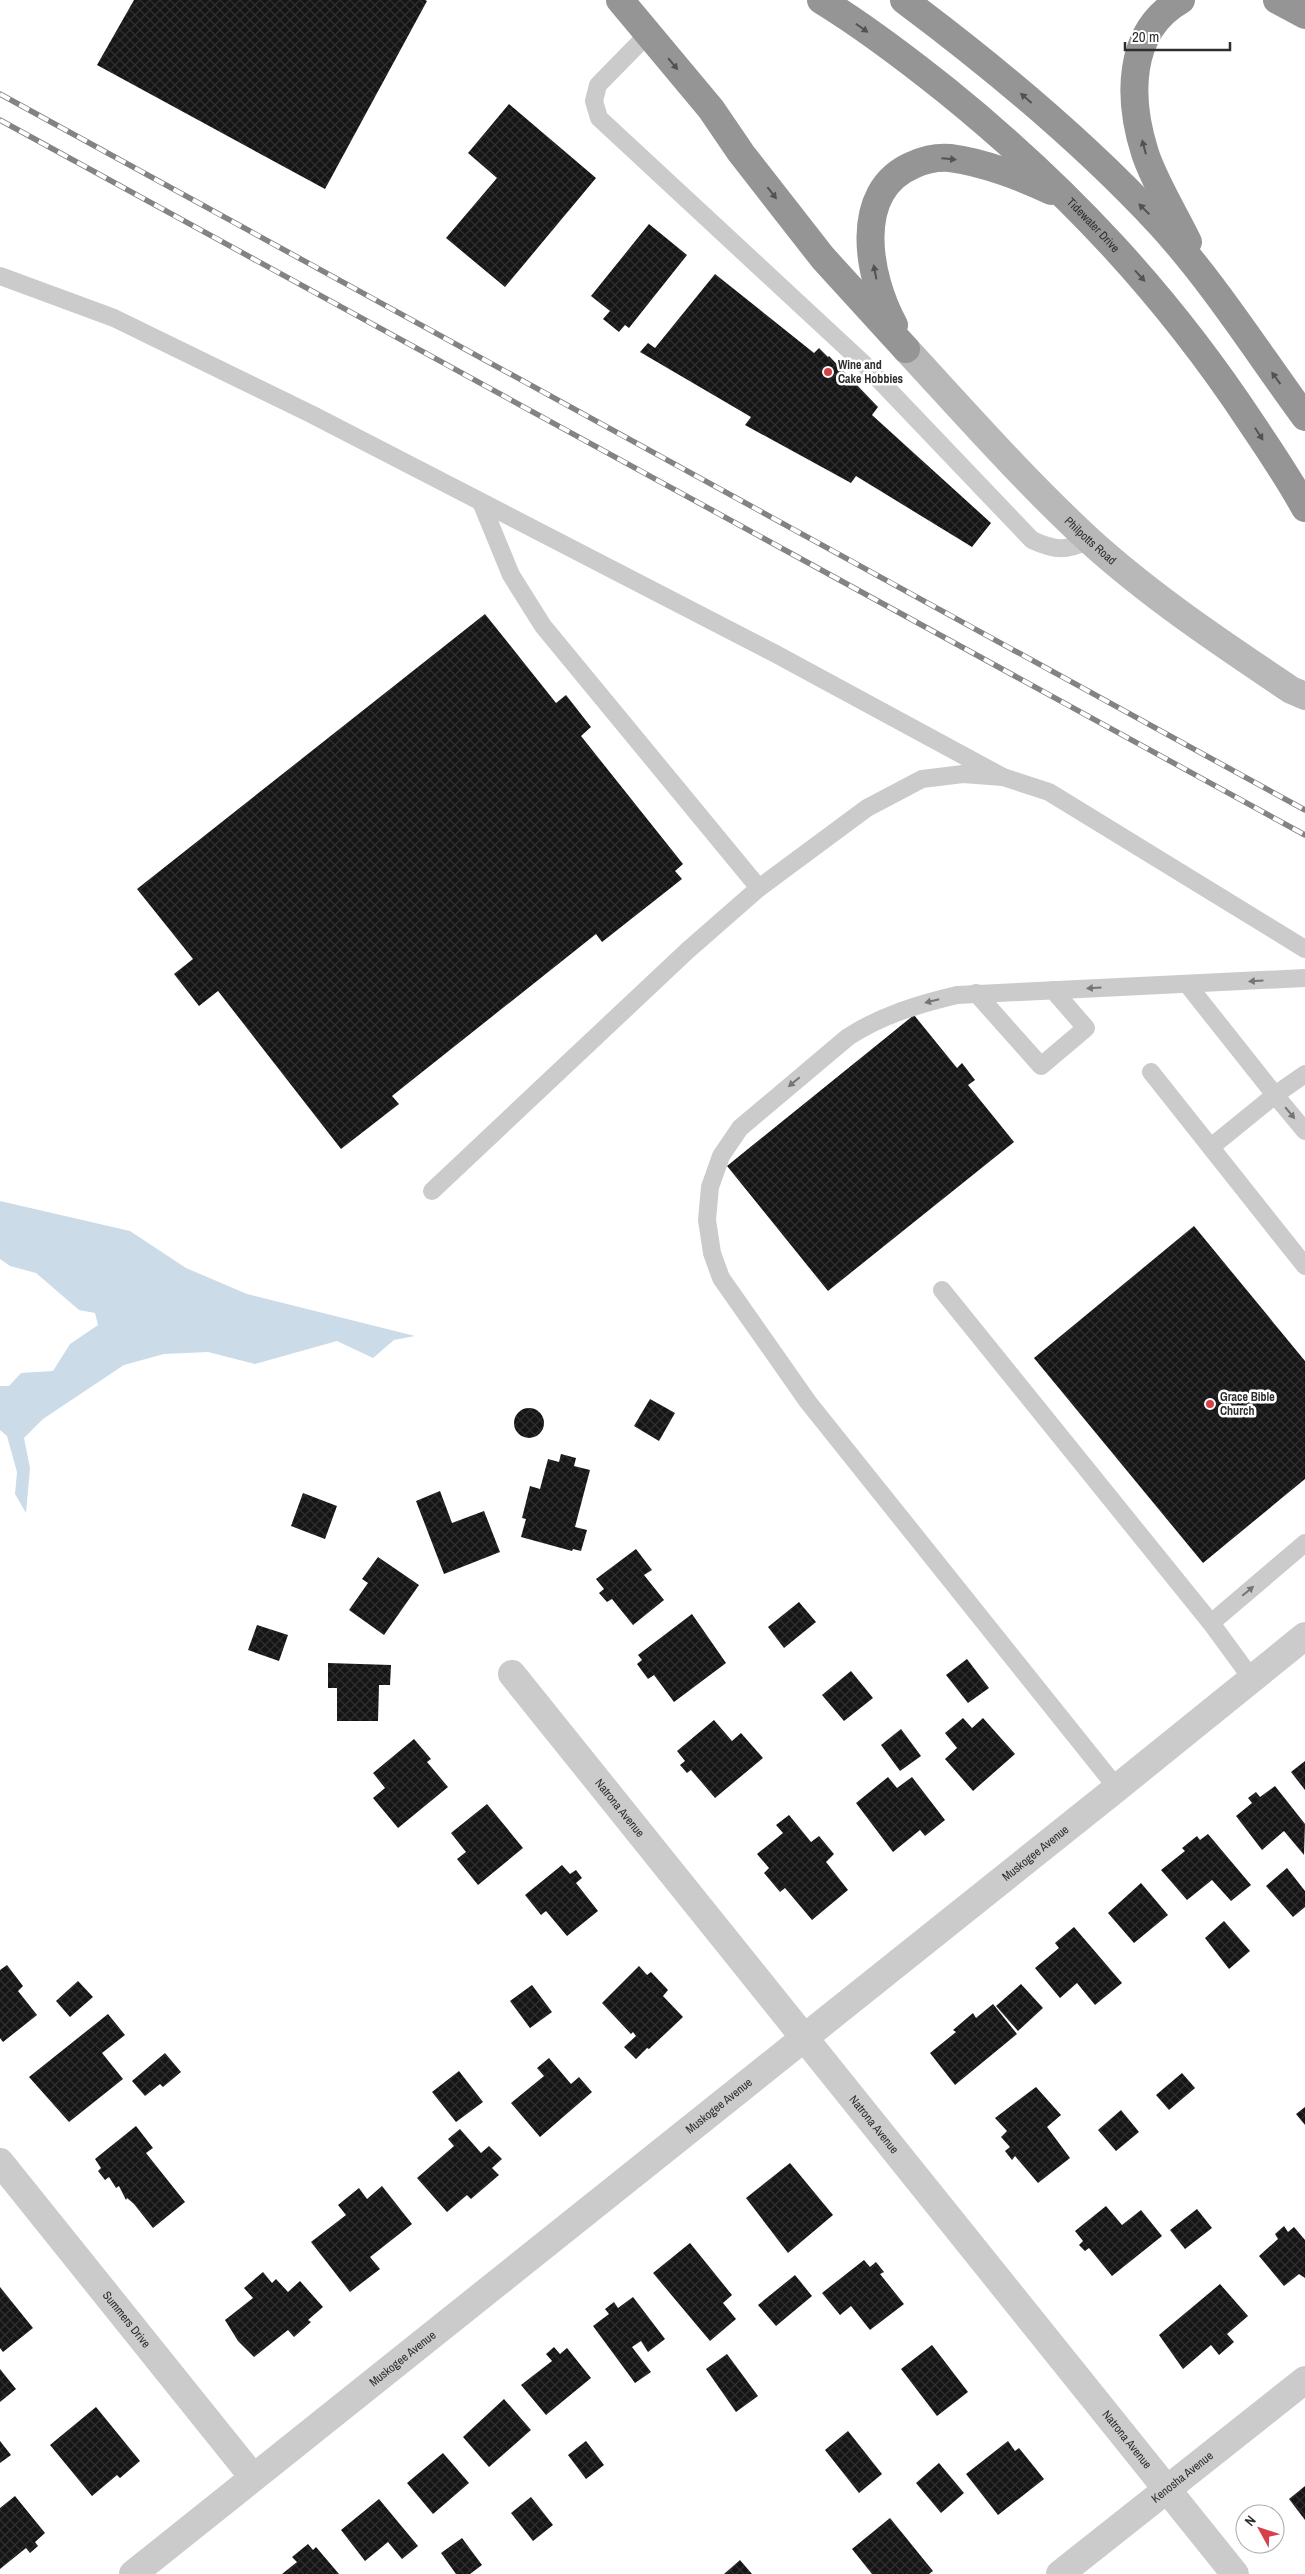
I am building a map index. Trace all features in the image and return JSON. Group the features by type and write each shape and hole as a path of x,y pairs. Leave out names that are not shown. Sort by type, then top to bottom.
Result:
{"highway":[{"path":"620,0 711,110 741,153 823,258 906,349"},
{"name":"Tidewater Drive","path":"821,0 907,60 997,132 1072,201 1169,309 1228,388 1305,508"},
{"path":"904,0 970,49 1084,148 1160,225 1210,286 1305,417"},
{"path":"1181,0 1170,6 1155,21 1141,44 1135,75 1136,116 1145,155 1210,286"},
{"path":"1277,0 1305,15"},
{"path":"1300,0 1305,4"},
{"path":"906,349 886,312 874,272 870,229 873,208 881,193 885,186 903,169 925,160 950,158 1004,172 1072,201"}],"street":[{"name":"Philpotts Road","path":"906,349 1023,474 1090,540 1138,582 1200,629 1291,690 1305,696"},
{"name":"Muskogee Avenue","path":"133,2574 1305,1636"},
{"name":"Natrona Avenue","path":"512,1674 1234,2574"},
{"name":"Summers Drive","path":"0,2162 253,2477"},
{"name":"Kenosha Avenue","path":"1060,2574 1305,2380"}],"lane":[{"path":"648,34 598,85 594,101 598,118 863,363 1032,540 1050,548 1071,549 1090,540"},
{"path":"0,276 114,318 311,414 774,653 1003,777 1049,792 1305,949"},
{"path":"482,502 511,575 543,626 760,888"},
{"path":"432,1191 687,951 760,888 867,808 922,779 962,774 1003,777"},
{"path":"1117,1788 808,1402 721,1278 712,1253 706,1220 710,1187 721,1156 740,1128 848,1037 910,1006 958,994 1305,978"},
{"path":"1187,984 1305,1131"},
{"path":"976,994 1041,1066 1086,1028 1053,990"},
{"path":"1151,1072 1305,1266"},
{"path":"1211,1147 1305,1074"},
{"path":"942,1290 1211,1623 1252,1679"},
{"path":"1211,1623 1305,1543"}],"water":[{"path":"0,1201 130,1231 186,1268 247,1294 415,1336 394,1340 373,1358 337,1341 255,1364 208,1352 164,1354 124,1365 43,1419 24,1438 30,1468 26,1513 15,1494 17,1472 7,1436 0,1430 0,1386 9,1386 21,1373 53,1371 70,1344 98,1325 95,1313 79,1310 36,1273 10,1266 0,1259"}],"building":[{"path":"134,0 427,1 325,189 97,65"},
{"path":"509,104 596,178 505,287 446,238 497,178 468,153"},
{"path":"649,224 687,255 629,328 625,325 619,332 603,319 610,311 591,296"},
{"path":"715,274 814,353 819,348 829,356 878,407 872,415 991,523 972,547 856,476 851,483 745,425 751,417 640,352 648,343 655,348"},
{"path":"485,614 556,703 566,695 591,727 581,736 683,864 675,871 682,879 602,942 596,934 392,1096 399,1104 341,1149 218,991 199,1006 174,974 193,959 137,889"},
{"path":"914,1015 957,1068 962,1063 975,1080 968,1085 1014,1142 828,1291 727,1166"},
{"path":"1194,1226 1305,1361 1305,1479 1203,1563 1034,1358"},
{"path":"650,1399 675,1413 659,1441 634,1426"},
{"path":"529,1408 540,1412 544,1423 540,1434 529,1438 518,1434 514,1423 518,1412"},
{"path":"561,1454 576,1458 574,1466 590,1470 575,1527 587,1530 581,1551 573,1549 572,1551 521,1537 526,1519 522,1518 530,1486 540,1489 548,1459 559,1462"},
{"path":"440,1491 452,1523 484,1511 500,1552 444,1574 416,1501"},
{"path":"303,1493 337,1506 325,1539 291,1526"},
{"path":"636,1549 652,1570 644,1575 664,1600 633,1625 612,1599 607,1602 599,1593 604,1589 596,1579"},
{"path":"378,1557 419,1585 384,1635 349,1610 368,1583 362,1579"},
{"path":"799,1602 816,1622 784,1648 768,1627"},
{"path":"692,1614 726,1663 674,1702 654,1675 648,1679 637,1664 642,1660 638,1655"},
{"path":"257,1625 288,1635 279,1661 248,1650"},
{"path":"967,1659 989,1688 968,1703 946,1675"},
{"path":"328,1663 391,1665 390,1685 379,1685 378,1721 337,1721 337,1688 328,1688"},
{"path":"851,1671 873,1698 844,1721 822,1695"},
{"path":"963,1718 972,1728 983,1718 1015,1754 973,1791 945,1759 957,1748 945,1733"},
{"path":"714,1720 732,1741 741,1733 763,1758 715,1798 691,1770 687,1773 680,1765 685,1761 677,1751"},
{"path":"901,1729 921,1756 900,1771 881,1745"},
{"path":"414,1739 431,1759 427,1762 448,1787 398,1828 373,1798 385,1788 373,1773"},
{"path":"1305,1761 1305,1790 1291,1772"},
{"path":"888,1777 897,1788 912,1777 945,1820 925,1836 920,1830 893,1852 856,1803"},
{"path":"1275,1786 1305,1824 1304,1855 1284,1831 1262,1850 1236,1816 1252,1803 1248,1798 1256,1792 1260,1797"},
{"path":"487,1804 523,1848 478,1885 457,1859 466,1852 451,1833"},
{"path":"789,1815 811,1842 819,1836 834,1854 826,1862 848,1890 812,1920 785,1888 780,1892 764,1873 769,1868 757,1854 783,1833 776,1825"},
{"path":"1208,1834 1251,1885 1231,1901 1212,1880 1187,1900 1161,1870 1185,1851 1182,1848 1197,1836 1200,1840"},
{"path":"562,1865 570,1874 576,1870 582,1878 576,1883 598,1911 567,1936 546,1911 541,1915 525,1895"},
{"path":"1287,1868 1305,1891 1305,1907 1293,1917 1266,1886"},
{"path":"1141,1883 1168,1915 1134,1943 1108,1913"},
{"path":"1224,1921 1250,1951 1229,1969 1205,1938"},
{"path":"1074,1927 1122,1983 1095,2005 1077,1983 1060,1998 1035,1968 1059,1948 1055,1943"},
{"path":"7,1965 23,1986 18,1991 37,2015 3,2042 0,2038 0,1970"},
{"path":"639,1966 647,1975 651,1972 668,1990 663,1996 683,2017 636,2059 624,2047 636,2036 633,2032 631,2034 602,2003"},
{"path":"78,1981 93,1997 70,2017 56,2001"},
{"path":"1021,1984 1043,2008 1018,2031 996,2006"},
{"path":"532,1985 552,2012 530,2028 510,2001"},
{"path":"993,2004 1017,2034 955,2085 930,2053 956,2032 953,2030 973,2013 976,2018"},
{"path":"108,2014 125,2035 102,2053 123,2079 69,2122 29,2077"},
{"path":"165,2053 181,2072 163,2087 160,2084 145,2096 132,2081"},
{"path":"549,2058 571,2084 579,2077 592,2092 540,2137 511,2103 544,2076 537,2068"},
{"path":"459,2071 483,2102 456,2122 432,2092"},
{"path":"1182,2073 1195,2088 1169,2110 1156,2095"},
{"path":"1036,2087 1061,2115 1047,2127 1070,2158 1038,2183 1015,2156 1012,2160 1005,2151 1010,2147 1001,2137 1007,2131 995,2118"},
{"path":"1305,2107 1305,2125 1296,2114"},
{"path":"1121,2110 1139,2132 1116,2151 1098,2130"},
{"path":"136,2126 153,2148 146,2153 185,2202 153,2228 134,2204 127,2198 126,2200 119,2186 116,2188 109,2177 105,2180 98,2171 101,2168 95,2159"},
{"path":"460,2129 481,2153 489,2146 502,2159 492,2168 499,2175 471,2199 467,2195 447,2212 417,2178 454,2146 448,2139"},
{"path":"790,2163 833,2215 788,2253 746,2198"},
{"path":"382,2186 412,2224 370,2257 380,2269 350,2292 311,2242 346,2215 338,2205 359,2188 367,2199"},
{"path":"1106,2206 1122,2225 1141,2210 1162,2236 1112,2276 1089,2248 1085,2251 1079,2245 1083,2241 1075,2231"},
{"path":"1197,2209 1212,2228 1185,2249 1170,2230"},
{"path":"1284,2226 1288,2232 1294,2227 1305,2240 1305,2278 1299,2274 1284,2286 1259,2256 1278,2239 1275,2234"},
{"path":"690,2243 732,2295 723,2303 736,2319 710,2341 653,2273"},
{"path":"864,2260 870,2267 876,2262 884,2272 880,2274 904,2304 870,2330 851,2306 840,2315 822,2293"},
{"path":"263,2272 272,2283 276,2279 288,2292 300,2281 323,2307 308,2320 311,2322 294,2337 288,2330 254,2357 238,2341 225,2320 253,2298 244,2288"},
{"path":"795,2275 812,2296 776,2326 758,2305"},
{"path":"1220,2284 1248,2316 1227,2334 1234,2342 1219,2355 1211,2345 1183,2369 1159,2335"},
{"path":"0,2287 33,2328 3,2352 0,2348"},
{"path":"633,2297 665,2339 648,2352 641,2341 632,2347 651,2372 635,2383 593,2326 609,2314 605,2309 614,2302 618,2308"},
{"path":"932,2345 968,2392 937,2416 901,2369"},
{"path":"554,2347 560,2354 567,2348 591,2378 546,2415 521,2385 552,2361 546,2354"},
{"path":"727,2354 758,2396 736,2412 706,2369"},
{"path":"0,2369 16,2389 0,2402"},
{"path":"504,2399 531,2430 489,2467 463,2437"},
{"path":"96,2407 140,2461 120,2478 117,2475 92,2496 50,2445"},
{"path":"848,2431 882,2474 859,2493 825,2450"},
{"path":"0,2441 11,2455 0,2463"},
{"path":"586,2441 604,2465 586,2479 568,2455"},
{"path":"1008,2441 1015,2451 1019,2448 1044,2479 998,2515 966,2474"},
{"path":"443,2453 469,2483 433,2514 407,2483"},
{"path":"939,2463 964,2493 941,2513 916,2483"},
{"path":"1305,2486 1305,2520 1289,2499"},
{"path":"15,2496 45,2533 35,2542 38,2546 30,2553 26,2548 0,2569 0,2508"},
{"path":"531,2497 553,2525 533,2541 511,2513"},
{"path":"379,2499 418,2546 402,2559 388,2542 365,2561 341,2530"},
{"path":"890,2518 933,2571 929,2574 872,2574 852,2549"},
{"path":"462,2538 482,2565 470,2574 456,2574 441,2553"},
{"path":"308,2544 313,2550 316,2547 339,2574 282,2574 297,2562 292,2557"},
{"path":"740,2560 752,2574 724,2574"}],"railway":[{"path":"0,94 1305,810"},
{"path":"0,120 1305,835"}],"place":[{"name":"Wine and Cake Hobbies","path":"828,372"},
{"name":"Grace Bible Church","path":"1210,1404"}]}
